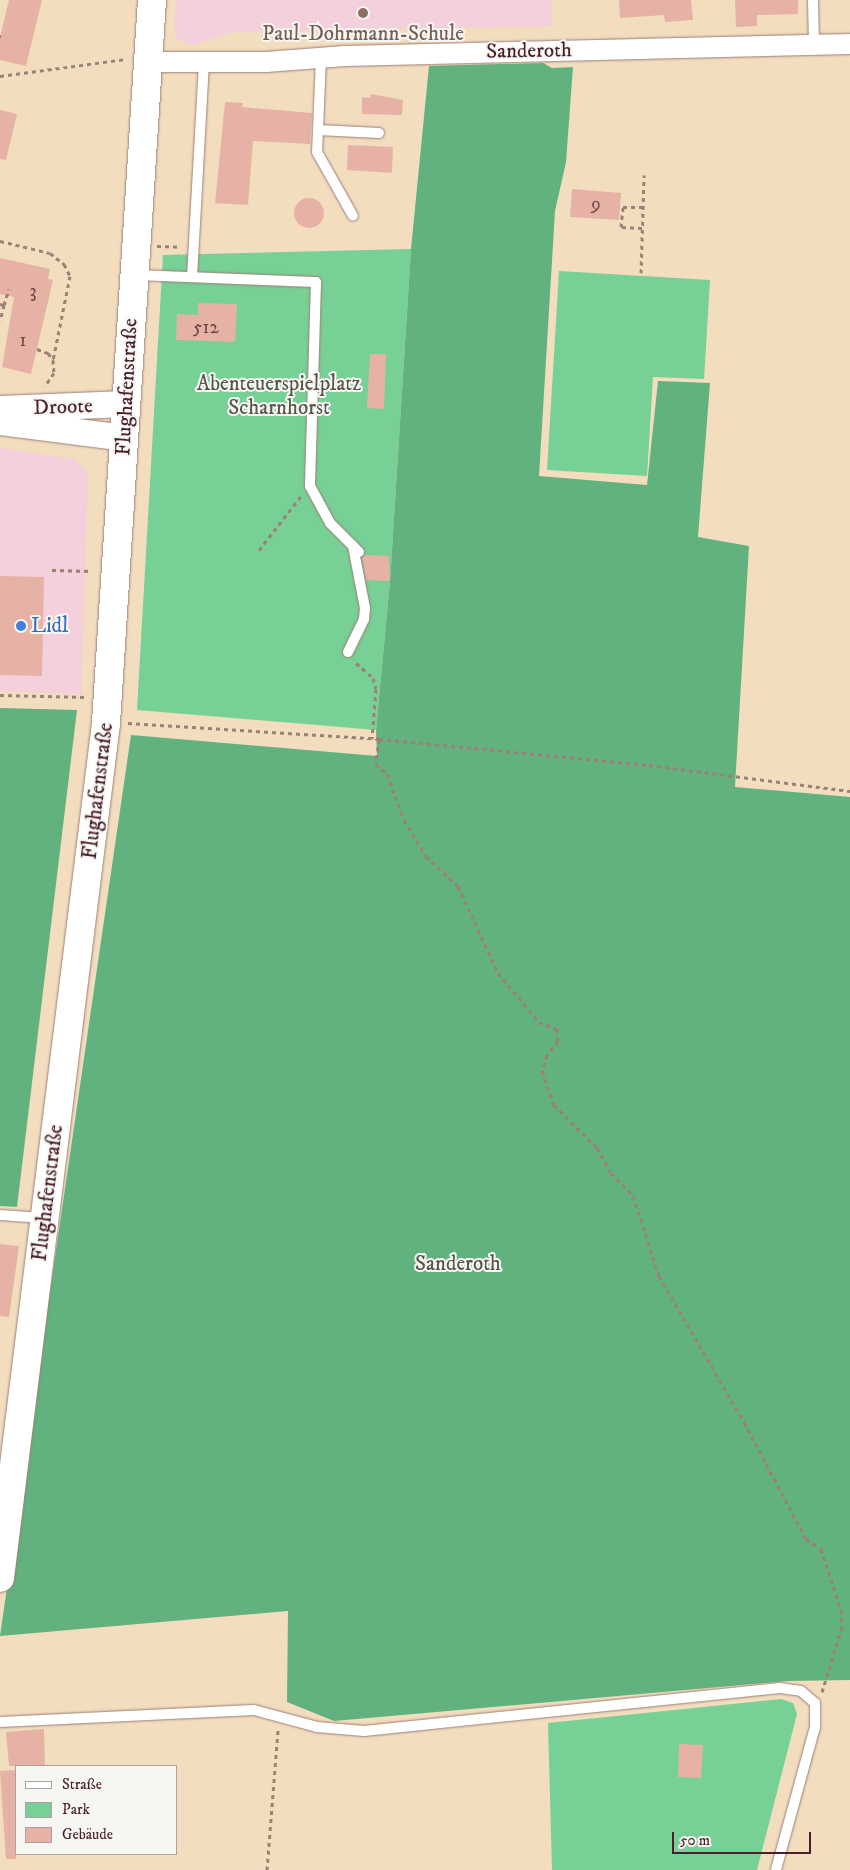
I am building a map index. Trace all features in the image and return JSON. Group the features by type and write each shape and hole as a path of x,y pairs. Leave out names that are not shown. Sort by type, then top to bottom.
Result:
{"main road":[{"name":"Flughafenstraße","path":"0,1578 3,1529 106,723 133,275 152,0"}],"street":[{"name":"Sanderoth","path":"148,62 204,64 322,58 850,44"},
{"name":"Droote","path":"0,409 126,404"},
{"name":"Droote","path":"0,422 124,438"}],"lane":[{"path":"813,0 814,45"},
{"path":"322,58 317,152 353,216"},
{"path":"192,277 192,248 204,64"},
{"path":"318,130 378,132"},
{"path":"133,275 316,282 310,486 330,522 356,549 365,608 348,652"},
{"path":"0,1215 44,1218"},
{"path":"0,1722 254,1710 317,1727 364,1731 780,1688 801,1691 815,1703 815,1727 776,1870"}],"path":[{"path":"0,76 117,58 148,62"},
{"path":"640,273 644,176"},
{"path":"642,228 621,227 623,207 643,207"},
{"path":"0,241 50,253 64,264 70,276 53,360 54,373 40,393"},
{"path":"157,246 192,248"},
{"path":"0,322 2,305 8,289"},
{"path":"37,349 48,353 53,360"},
{"path":"259,550 310,486"},
{"path":"52,570 92,572"},
{"path":"364,672 373,678 376,688 372,739"},
{"path":"0,695 87,697"},
{"path":"106,723 378,739 649,765 850,791"},
{"path":"378,739 376,764 387,774 404,820 426,856 458,886 498,973 539,1022 557,1029 558,1041 547,1055 542,1071 554,1105 597,1148 611,1174 632,1196 660,1276 744,1422 806,1539 820,1549 824,1555 842,1610 842,1627 825,1688 815,1703"},
{"path":"268,1870 280,1716"}],"shaded area":[{"name":"Paul-Dohrmann-Schule","path":"176,0 551,0 552,26 232,32 193,45 177,39 174,27"},
{"path":"0,448 73,459 88,473 81,694 0,691"}],"green space":[{"name":"Sanderoth","path":"543,63 552,68 573,67 566,162 555,211 539,476 647,485 658,381 710,383 698,537 749,546 735,787 850,797 850,1680 788,1681 334,1721 287,1702 288,1611 0,1636 131,735 377,756 376,730 390,581 411,249 429,66"},
{"name":"Abenteuerspielplatz Scharnhorst","path":"411,249 390,581 376,730 137,710 163,255"},
{"path":"559,271 710,280 704,379 653,377 647,476 547,470"},
{"path":"0,708 77,710 17,1207 0,1206"},
{"path":"781,1699 793,1703 797,1714 757,1870 552,1870 548,1723"}],"building":[{"path":"9,0 42,0 26,66 0,60 0,38"},
{"path":"619,0 691,0 693,20 665,22 664,15 620,18"},
{"path":"735,0 798,0 798,14 757,15 757,26 736,27"},
{"path":"371,94 403,100 402,115 362,114 362,97 370,98"},
{"path":"225,102 243,103 242,107 312,113 310,144 253,141 248,205 215,203"},
{"path":"0,110 17,114 6,160 0,159"},
{"path":"348,145 393,147 392,173 347,170"},
{"path":"572,189 621,193 619,220 570,217"},
{"path":"309,198 315,199 323,207 323,219 315,227 309,228 303,227 295,219 294,213 295,207 303,199"},
{"path":"0,258 50,269 48,279 53,280 31,374 2,367 14,297 0,294"},
{"path":"198,303 237,304 235,342 176,340 177,314 198,315"},
{"path":"370,354 386,354 384,409 367,408"},
{"path":"365,555 389,556 390,581 366,580 362,558"},
{"name":"Lidl","path":"0,576 44,577 42,676 0,675"},
{"path":"0,1244 19,1246 9,1317 0,1316"},
{"path":"44,1729 45,1765 9,1766 6,1732"},
{"path":"679,1744 703,1745 701,1778 678,1777"},
{"path":"15,1770 16,1859 6,1859 0,1771"}],"place":[{"name":"Paul-Dohrmann-Schule","path":"363,13"},
{"name":"Lidl","path":"21,626"}]}
